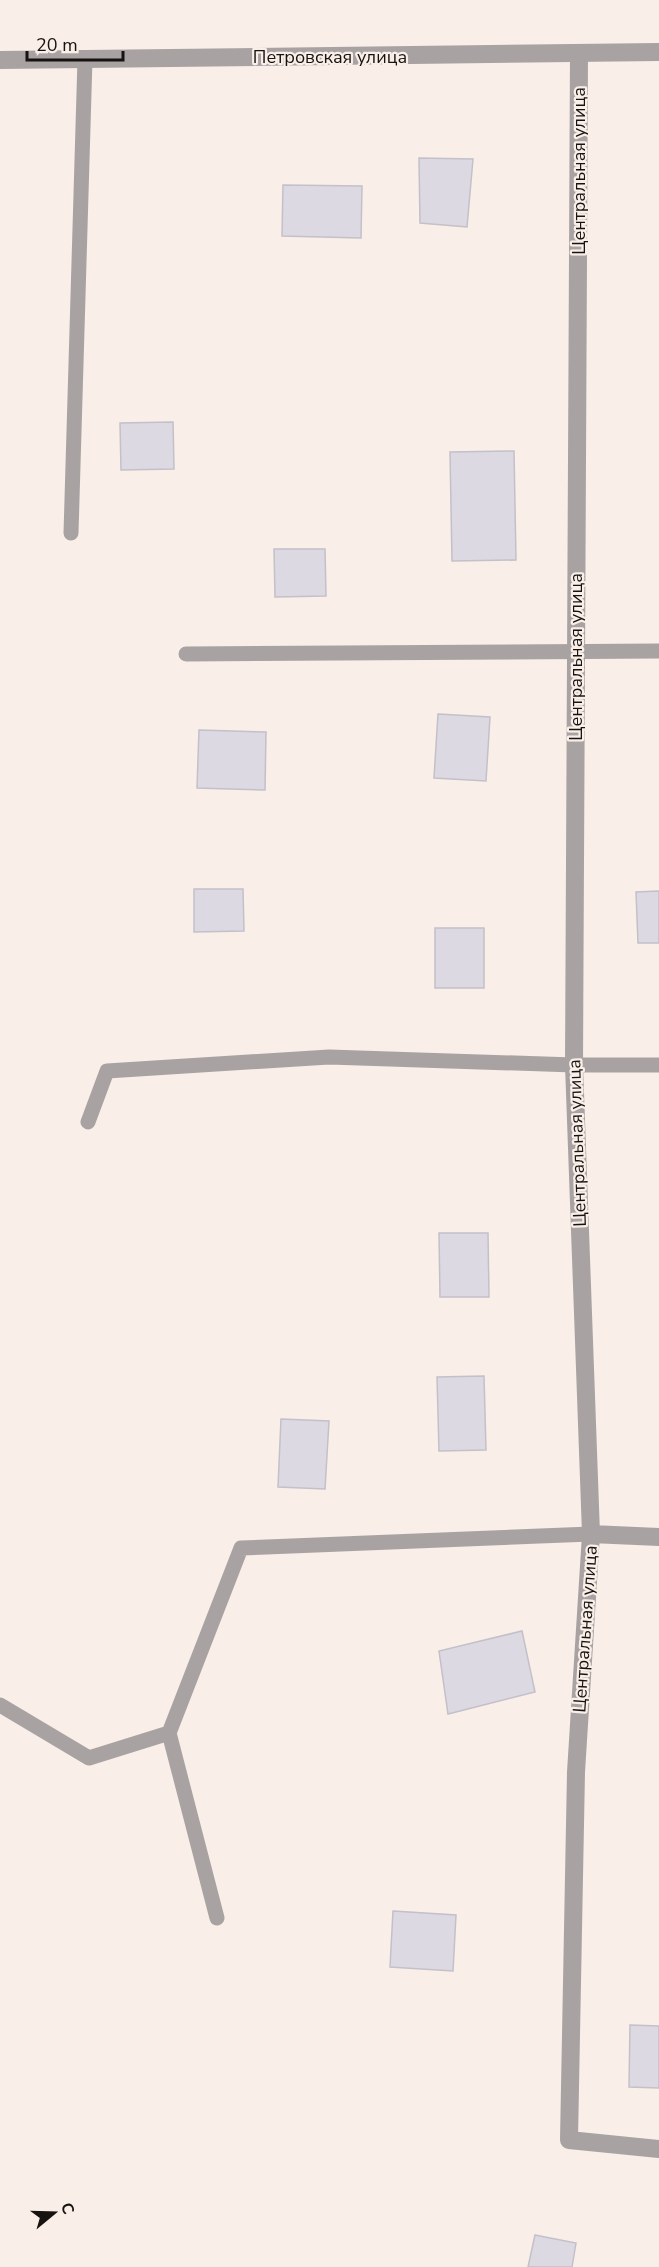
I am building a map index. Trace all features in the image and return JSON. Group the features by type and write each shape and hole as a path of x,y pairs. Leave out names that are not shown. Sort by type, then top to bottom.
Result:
{"street":[{"name":"Петровская улица","path":"0,60 579,55 659,52"},
{"name":"Центральная улица","path":"579,55 574,1065 591,1534 576,1772 569,2140 659,2149"},
{"path":"591,1534 659,1537"}],"lane":[{"path":"71,533 85,59"},
{"path":"186,654 659,651"},
{"path":"88,1122 107,1071 329,1057 574,1065 659,1065"},
{"path":"217,1918 169,1733 241,1548 591,1534"},
{"path":"0,1705 89,1758 169,1733"}],"building":[{"path":"419,158 473,159 467,227 420,223"},
{"path":"283,185 362,186 361,238 282,236"},
{"path":"173,422 174,469 121,470 120,423"},
{"path":"514,451 516,560 452,561 450,452"},
{"path":"274,549 325,549 326,596 275,597"},
{"path":"438,714 490,717 486,781 434,778"},
{"path":"199,730 266,732 265,790 197,788"},
{"path":"194,889 243,889 244,931 194,932"},
{"path":"659,891 659,943 638,943 636,892"},
{"path":"435,928 484,928 484,988 435,988"},
{"path":"439,1233 488,1233 489,1297 440,1297"},
{"path":"484,1376 486,1450 439,1451 437,1377"},
{"path":"281,1419 329,1421 325,1489 278,1487"},
{"path":"522,1631 535,1692 448,1714 439,1651"},
{"path":"393,1911 456,1915 453,1971 390,1967"},
{"path":"630,2025 659,2026 659,2088 629,2087"},
{"path":"535,2235 576,2243 572,2267 528,2267"}]}
